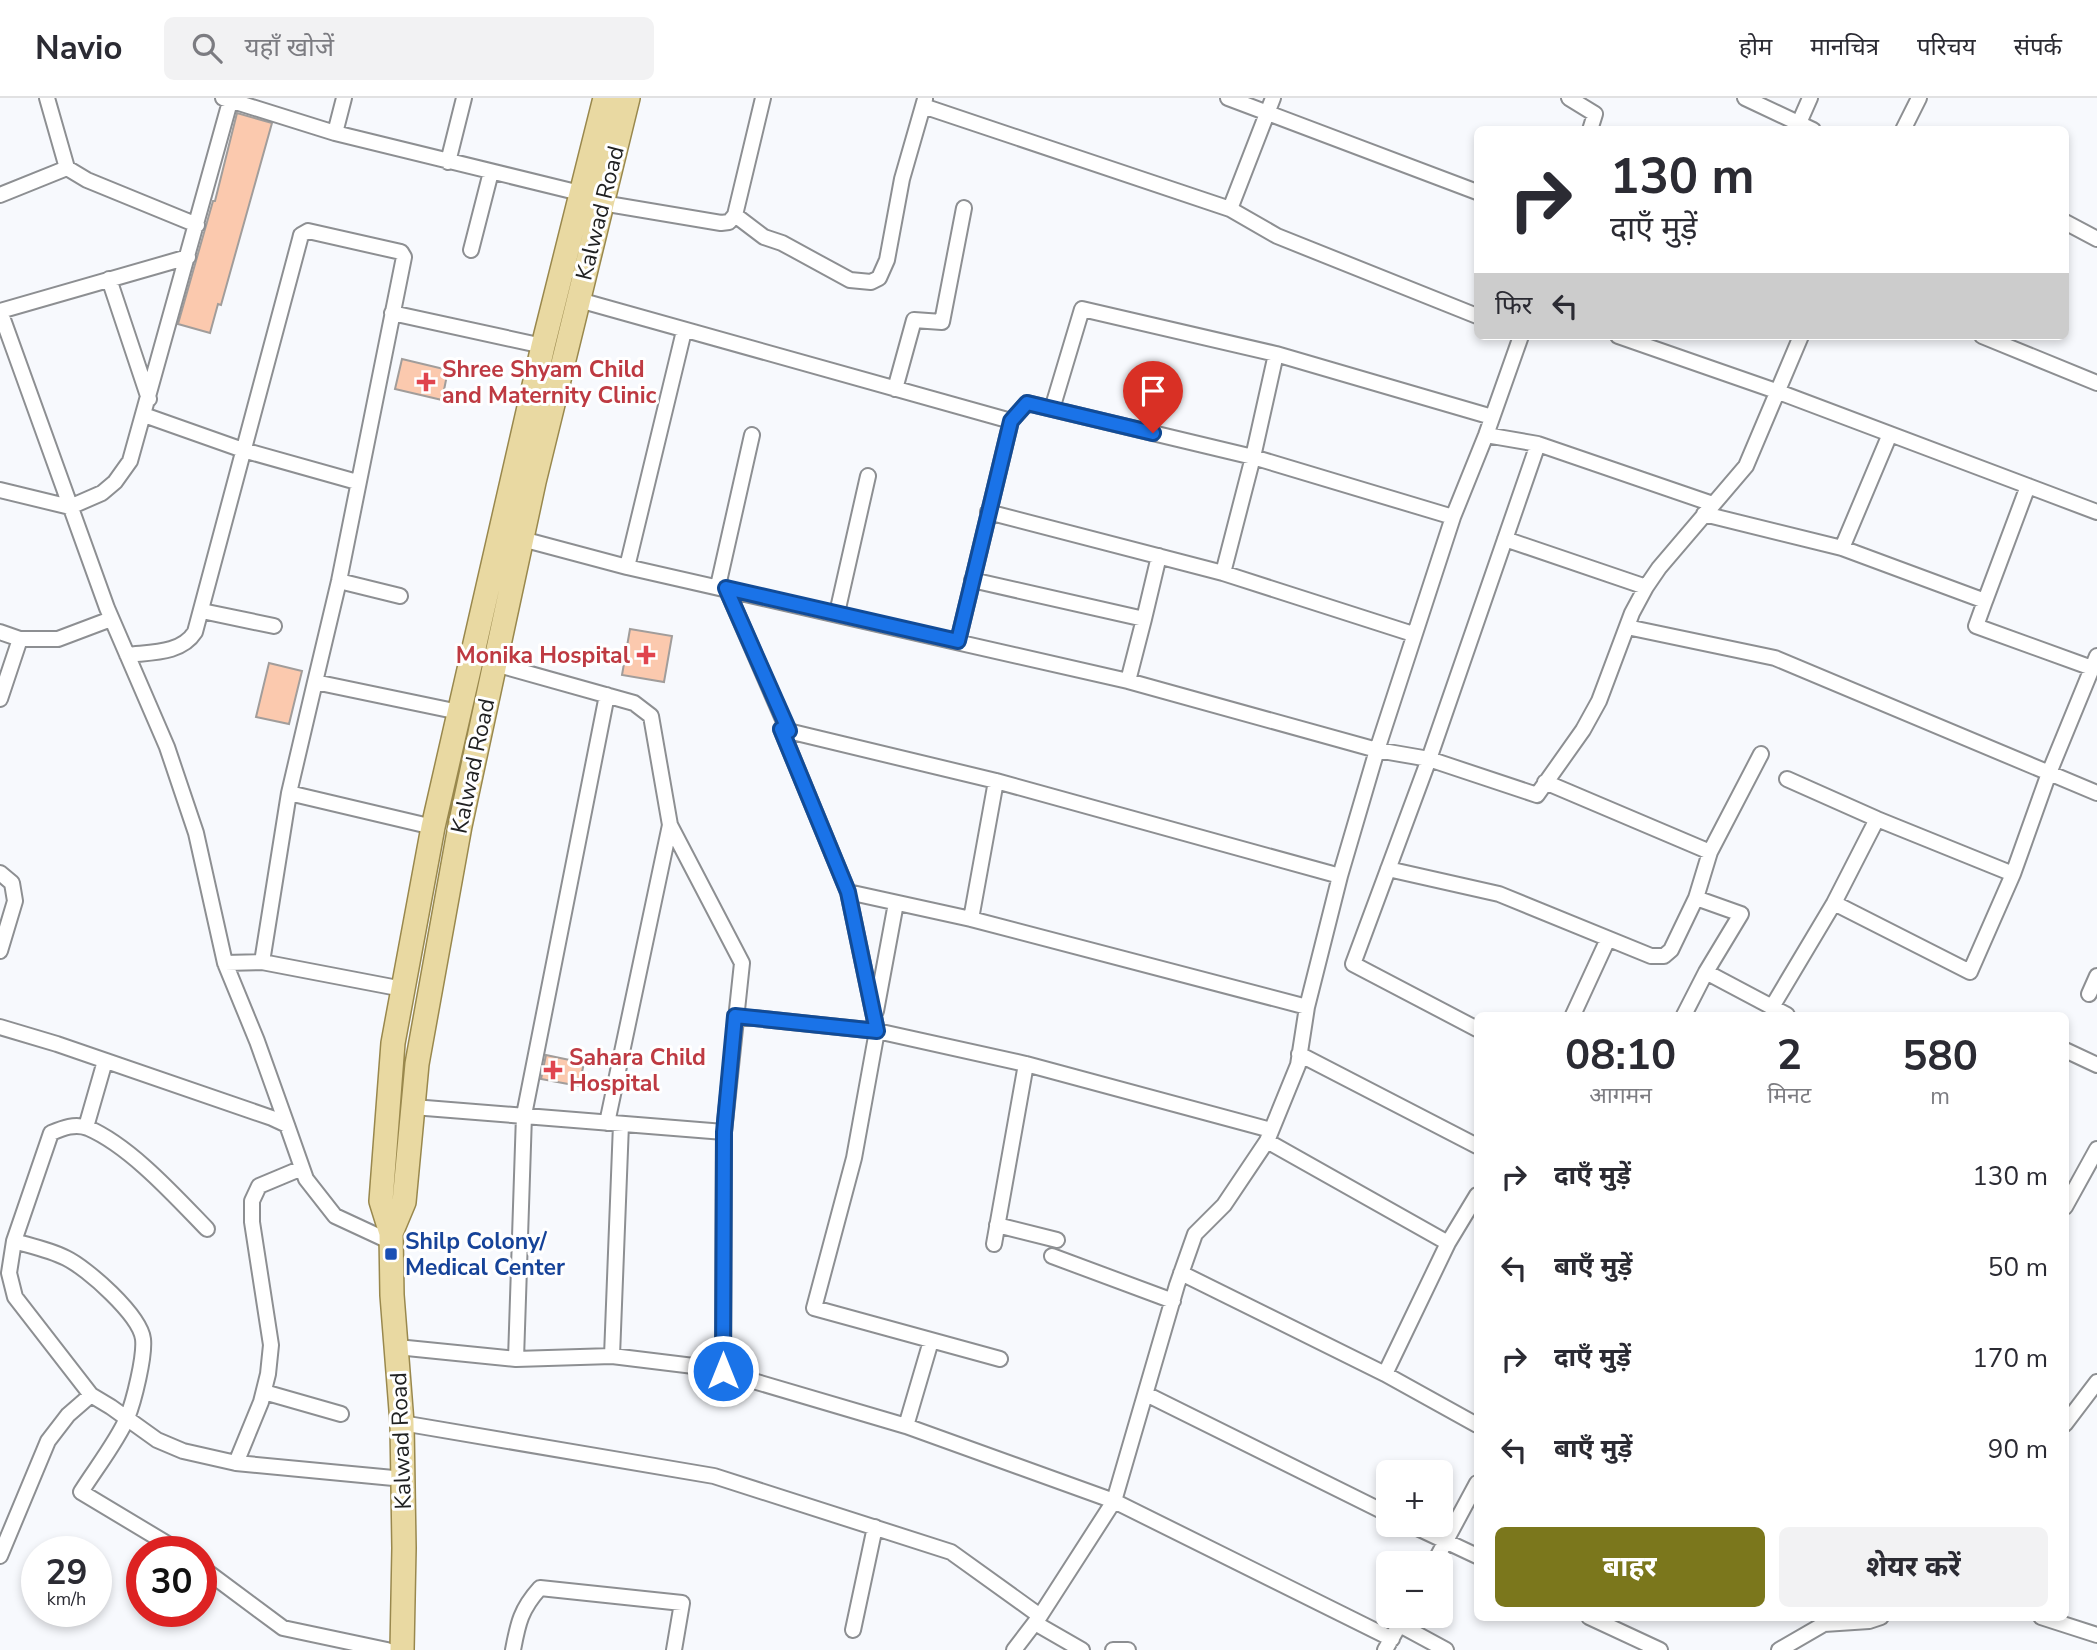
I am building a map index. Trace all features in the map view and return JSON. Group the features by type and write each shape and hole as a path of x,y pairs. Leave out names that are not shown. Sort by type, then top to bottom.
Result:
{"main road":[{"name":"Kalwad Road","path":"402,1650 402,1423 392,1295 391,1238 382,1201 393,1043 433,827 543,346 605,98"},
{"name":"Kalwad Road","path":"391,1238 404,1202 417,1064 458,839 522,539 628,98"}],"street":[{"path":"47,98 67,168 87,180 197,225"},
{"path":"335,133 344,98"},
{"path":"448,162 464,98"},
{"path":"602,203 721,223 729,222 735,215 763,98"},
{"path":"1228,98 1474,191"},
{"path":"1230,209 1273,98"},
{"path":"1569,98 1595,114 1591,126"},
{"path":"1745,98 1806,126 1810,98"},
{"path":"1905,126 1919,98"},
{"path":"0,490 69,507 102,493 115,482 130,461 197,225 228,99 335,133 580,193"},
{"path":"735,215 764,237 782,243 850,280 872,282 879,278 887,260 897,200 924,102 1230,209 1277,236 1474,315"},
{"path":"0,195 67,168"},
{"path":"471,250 491,172"},
{"path":"895,388 914,320 942,322 964,208"},
{"path":"2069,224 2097,239"},
{"path":"127,655 182,646 195,632 301,235 308,231 403,254 339,581 289,793 262,962"},
{"path":"188,257 0,311 111,619 167,747 196,833 225,963 257,1041 306,1179 335,1216 391,1238"},
{"path":"108,279 149,399"},
{"path":"579,300 1011,421"},
{"path":"1052,409 1082,309 1276,354 1492,417"},
{"path":"392,313 543,346"},
{"path":"0,345 6,329"},
{"path":"627,567 684,331"},
{"path":"1014,1650 1114,1501 1195,1234 1224,1205 1269,1136 1298,1065 1307,1007 1340,876 1377,750 1453,517 1520,340"},
{"path":"1629,340 1776,391 2097,512"},
{"path":"522,539 627,567 1128,681 1377,750 1429,759 1537,795 1600,701 1627,627 1658,568 1745,466 1799,340"},
{"path":"1992,340 2097,383"},
{"path":"1223,573 1276,354"},
{"path":"958,641 1011,421 1027,403 1253,457 1453,517"},
{"path":"144,415 243,450 358,482"},
{"path":"1842,548 1890,434"},
{"path":"752,435 722,587 789,731"},
{"path":"1486,435 1538,444 1709,509 1842,548 1985,601"},
{"path":"1474,1027 1353,964 1429,759 1538,444"},
{"path":"837,613 868,476"},
{"path":"1834,903 1970,972 2013,874 2049,773 2094,662 1976,626 2028,486"},
{"path":"988,512 1223,573 1413,634"},
{"path":"1505,539 1646,587"},
{"path":"1128,681 1159,556"},
{"path":"972,580 1144,619"},
{"path":"339,581 400,596"},
{"path":"202,611 274,626"},
{"path":"0,632 20,639 41,641 58,639 111,619"},
{"path":"1627,627 1775,658 2097,793"},
{"path":"0,699 20,639"},
{"path":"495,664 634,703 651,716 670,825 742,963 724,1132 723,1371"},
{"path":"315,682 459,712"},
{"path":"516,1359 523,1115 607,695"},
{"path":"876,1025 848,892 781,729 996,781 1340,876"},
{"path":"1388,869 1499,894 1651,956 1664,956 1671,950 1696,898 1710,852 1761,754"},
{"path":"1787,779 2013,874"},
{"path":"971,919 996,781"},
{"path":"1545,782 1710,852"},
{"path":"289,793 433,827"},
{"path":"1772,1007 1834,903 1877,819"},
{"path":"612,1356 614,1123 670,825"},
{"path":"0,873 12,883 15,901 0,951"},
{"path":"848,892 971,919 1307,1007"},
{"path":"1686,1012 1741,914 1696,898"},
{"path":"896,903 854,1158 814,1308 1000,1359"},
{"path":"1574,1012 1608,939"},
{"path":"225,963 262,962 402,989"},
{"path":"1706,972 1781,1012"},
{"path":"2089,994 2097,976"},
{"path":"735,1016 876,1025 1026,1063 1269,1136 1448,1243"},
{"path":"0,1027 259,1113 287,1125"},
{"path":"2069,1052 2097,1065"},
{"path":"1300,1054 1474,1144"},
{"path":"86,1127 105,1061"},
{"path":"994,1244 1026,1063"},
{"path":"413,1107 724,1132"},
{"path":"207,1229 158,1178 119,1147 86,1127 67,1126 51,1133 14,1241 9,1273 15,1297 91,1395 166,1444 183,1451 236,1463 404,1479"},
{"path":"2069,1200 2097,1149"},
{"path":"236,1463 264,1392 271,1345 252,1222 252,1201 259,1186 302,1168"},
{"path":"1385,1374 1448,1243 1474,1200"},
{"path":"997,1225 1057,1240"},
{"path":"14,1241 66,1258 80,1267 116,1298 138,1325 143,1338 142,1359 127,1419 81,1492 154,1536"},
{"path":"1052,1256 1173,1301"},
{"path":"1181,1273 1385,1374 1474,1423"},
{"path":"906,1426 930,1341"},
{"path":"397,1347 516,1359 612,1356 723,1371 906,1426 1114,1501 1388,1645 1398,1628"},
{"path":"2069,1419 2097,1382"},
{"path":"264,1392 341,1414"},
{"path":"1146,1394 1376,1508"},
{"path":"0,1556 48,1441 68,1415 91,1395"},
{"path":"402,1423 714,1476 951,1552 1037,1619 1082,1650"},
{"path":"1441,1551 1474,1489"},
{"path":"853,1629 875,1527"},
{"path":"1436,1537 1474,1555"},
{"path":"217,1579 283,1628 387,1650"},
{"path":"513,1650 519,1618 540,1588 682,1603 674,1650"},
{"path":"1598,1621 1660,1650"},
{"path":"1779,1650 1816,1621"},
{"path":"2053,1621 2097,1635"},
{"path":"1414,1628 1446,1650"},
{"path":"1113,1650 1128,1650"}],"building":[{"path":"237,113 272,123 221,305 218,304 210,333 178,324 215,201"},
{"path":"402,359 448,370 442,400 395,389"},
{"path":"630,629 672,636 664,682 622,675"},
{"path":"269,663 302,671 289,724 256,717"},
{"path":"546,1055 584,1063 579,1086 541,1079"}],"place":[{"name":"Shree Shyam Child and Maternity Clinic","path":"426,382"},
{"name":"Monika Hospital","path":"646,655"},
{"name":"Sahara Child Hospital","path":"553,1070"},
{"name":"Shilp Colony/ Medical Center","path":"391,1254"}],"route":[{"path":"723,1371 724,1132 735,1016 877,1031 848,892 781,729 789,731 726,588 958,641 1011,421 1027,403 1153,433"}]}
